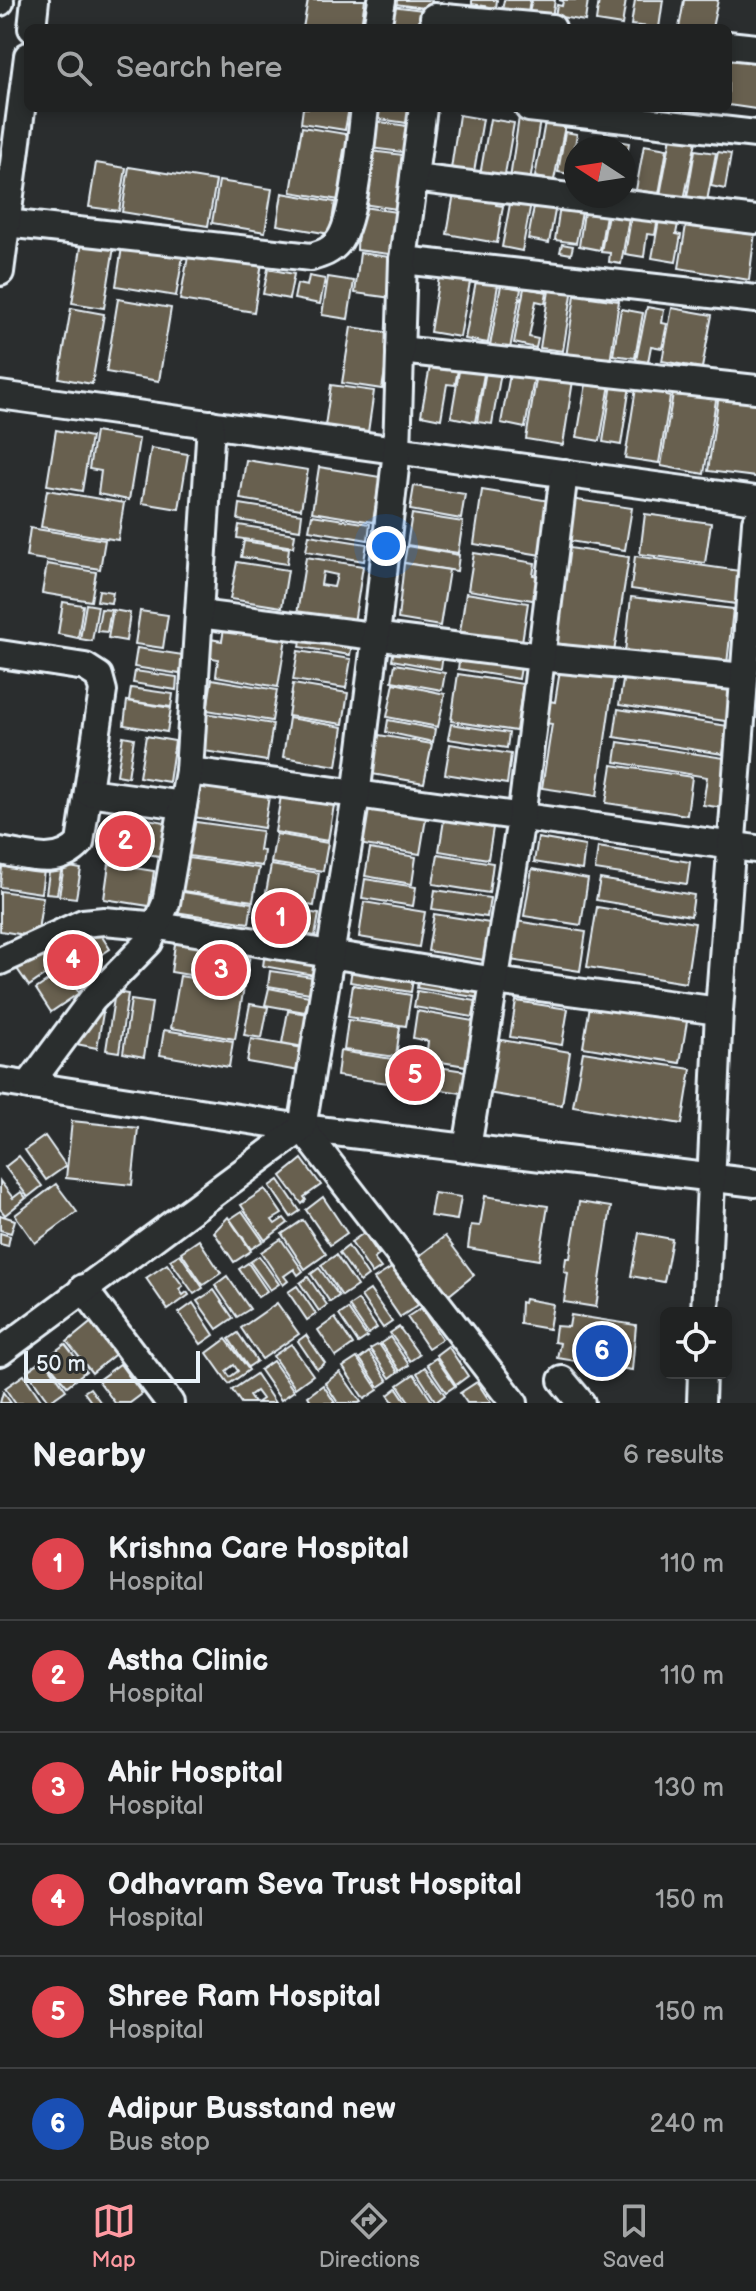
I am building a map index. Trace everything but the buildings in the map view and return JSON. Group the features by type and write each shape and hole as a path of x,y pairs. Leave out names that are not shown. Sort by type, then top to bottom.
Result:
{"street":[{"path":"32,24 35,0"},
{"path":"378,24 382,0"},
{"path":"435,15 516,24"},
{"path":"732,45 756,48"},
{"path":"0,272 24,86"},
{"path":"6,223 311,257 325,253 340,241 348,222 364,112"},
{"path":"0,1352 302,1128 356,796 376,636 397,450 403,260 422,112"},
{"path":"564,112 756,134"},
{"path":"414,178 756,220"},
{"path":"403,260 756,299"},
{"path":"400,350 756,389"},
{"path":"0,395 756,500"},
{"path":"28,1086 71,1025 149,942 159,926 189,771 211,424"},
{"path":"467,1148 521,819 564,473"},
{"path":"705,1307 719,1011 745,848 744,677 756,522"},
{"path":"199,614 541,657 744,677"},
{"path":"0,654 85,667 99,676 103,691 80,843 70,855 53,859 0,851"},
{"path":"189,771 745,848"},
{"path":"88,792 183,805"},
{"path":"0,961 83,923 104,921 159,926 495,981 719,1011"},
{"path":"0,1081 302,1128 756,1183"},
{"path":"302,1128 514,1403"},
{"path":"83,1288 170,1403"},
{"path":"701,1403 702,1379"},
{"path":"562,1380 581,1403"}],"place":[{"name":"Astha Clinic","path":"125,841"},
{"name":"Krishna Care Hospital","path":"281,918"},
{"name":"Odhavram Seva Trust Hospital","path":"73,960"},
{"name":"Ahir Hospital","path":"221,970"},
{"name":"Shree Ram Hospital","path":"415,1075"},
{"name":"Adipur Busstand new","path":"602,1351"}]}
